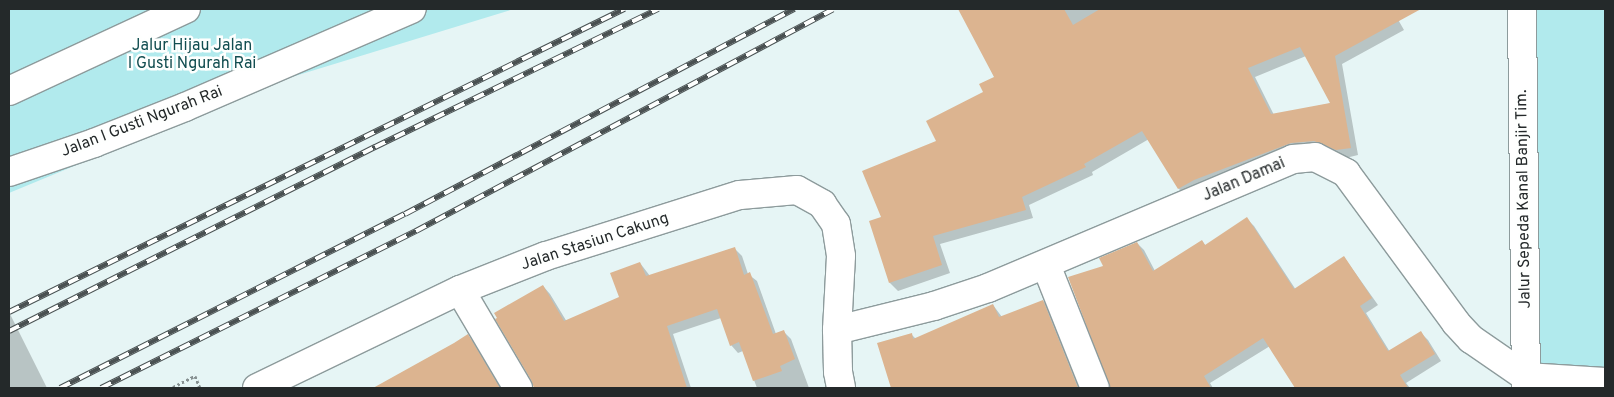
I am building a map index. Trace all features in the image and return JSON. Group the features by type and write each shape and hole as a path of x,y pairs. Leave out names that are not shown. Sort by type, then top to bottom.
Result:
{"street":[{"path":"9,92 186,9"},
{"name":"Jalan I Gusti Ngurah Rai","path":"9,172 94,143 185,107 412,9"},
{"name":"Jalur Sepeda Kanal Banjir Tim.","path":"1522,9 1526,383"},
{"name":"Jalan Damai","path":"837,330 944,303 988,288 1293,159 1315,157 1346,173 1456,323 1471,339 1526,383"},
{"name":"Jalan Stasiun Cakung","path":"257,388 460,290 546,256 740,195 797,190 822,204 836,224 841,256 837,330 838,372 841,388"},
{"path":"1046,265 1094,388"},
{"path":"460,290 518,388"},
{"path":"1526,383 1566,380 1605,382"}],"path":[{"path":"173,387 195,376 200,388"}],"green space":[{"name":"Jalur Hijau Jalan I Gusti Ngurah Rai","path":"9,9 514,9 282,80 9,193"},
{"path":"1523,9 1605,9 1605,388 1523,388"}],"building":[{"path":"958,9 1064,9 1073,25 1100,9 1421,9 1335,56 1351,148 1336,150 1314,141 1291,143 1194,180 1178,189 1142,131 1084,164 1086,167 1022,197 1026,210 933,236 942,265 889,283 869,221 881,217 862,171 936,141 926,121 983,92 979,84 994,77","holes":["1300,47 1330,103 1271,114 1248,68"]},
{"path":"1247,217 1294,289 1344,256 1372,298 1360,306 1388,351 1421,331 1435,354 1400,375 1408,388 1295,388 1263,338 1204,376 1211,388 1110,388 1068,277 1103,266 1099,258 1137,242 1153,271 1202,240 1205,245"},
{"path":"735,247 744,275 750,272 773,334 784,330 795,359 780,366 782,371 753,381 739,342 730,346 717,309 667,326 687,388 534,388 495,319 497,318 494,313 543,285 564,321 619,297 610,273 640,262 646,276"},
{"path":"1043,300 1078,388 891,388 877,343 912,333 913,339 993,304 999,317"},
{"path":"468,334 500,388 373,388 454,343"}],"railway":[{"path":"9,312 624,9"},
{"path":"9,331 375,147 658,9"},
{"path":"60,388 405,214 794,9"},
{"path":"101,388 416,231 833,9"}]}
